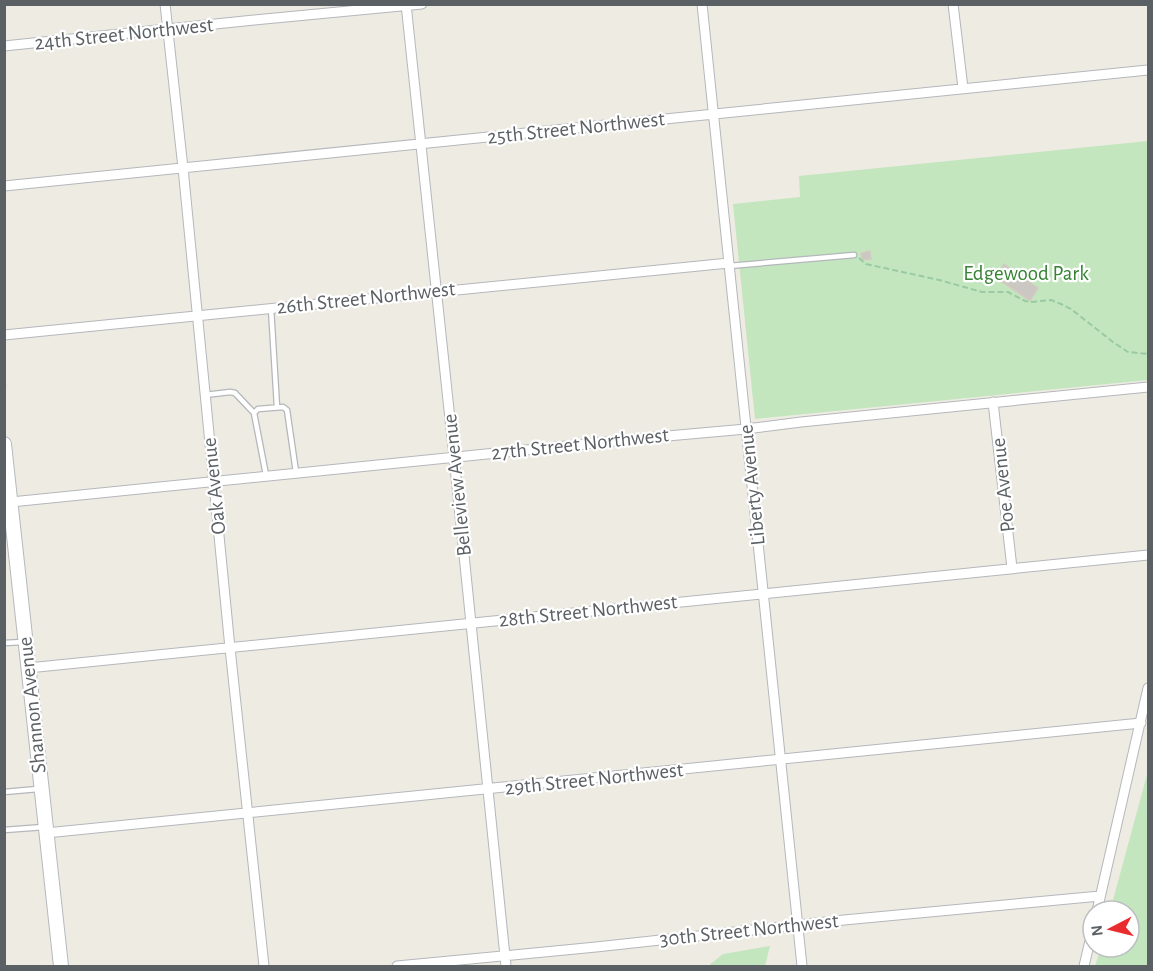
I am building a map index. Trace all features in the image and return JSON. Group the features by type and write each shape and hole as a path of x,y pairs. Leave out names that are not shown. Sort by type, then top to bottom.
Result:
{"street":[{"name":"Oak Avenue","path":"165,4 264,966"},
{"name":"24th Street Northwest","path":"4,46 422,4"},
{"name":"Liberty Avenue","path":"702,4 802,966"},
{"path":"953,4 963,88"},
{"name":"Belleview Avenue","path":"406,5 506,966"},
{"name":"25th Street Northwest","path":"4,186 1149,70"},
{"name":"26th Street Northwest","path":"4,335 729,264"},
{"name":"27th Street Northwest","path":"8,493 213,481 1149,387"},
{"name":"Poe Avenue","path":"993,402 1012,568"},
{"name":"Shannon Avenue","path":"4,444 61,966"},
{"name":"28th Street Northwest","path":"28,668 1149,555"},
{"path":"1099,899 1149,688"},
{"name":"29th Street Northwest","path":"46,830 248,813 1141,723"},
{"name":"30th Street Northwest","path":"398,966 1100,896"}],"lane":[{"path":"729,264 854,255"},
{"path":"271,308 277,408"},
{"path":"205,394 235,393 254,413 266,476"},
{"path":"254,413 258,410 283,407 287,410 296,472"},
{"path":"4,643 25,641"},
{"path":"4,792 41,788"},
{"path":"4,830 46,830"}],"path":[{"path":"854,255 866,264 982,292 1008,292 1031,303 1051,300 1089,322 1128,352 1149,354"}],"green space":[{"name":"Edgewood Park","path":"1148,141 1148,380 755,419 733,204 800,197 799,176"},
{"path":"1148,771 1148,966 1095,966 1097,959 1141,959 1141,899 1113,899"},
{"path":"770,946 765,966 708,966 723,954"}],"building":[{"path":"870,251 871,259 862,260 861,253"},
{"path":"1004,264 1038,288 1030,301 995,277"}]}
